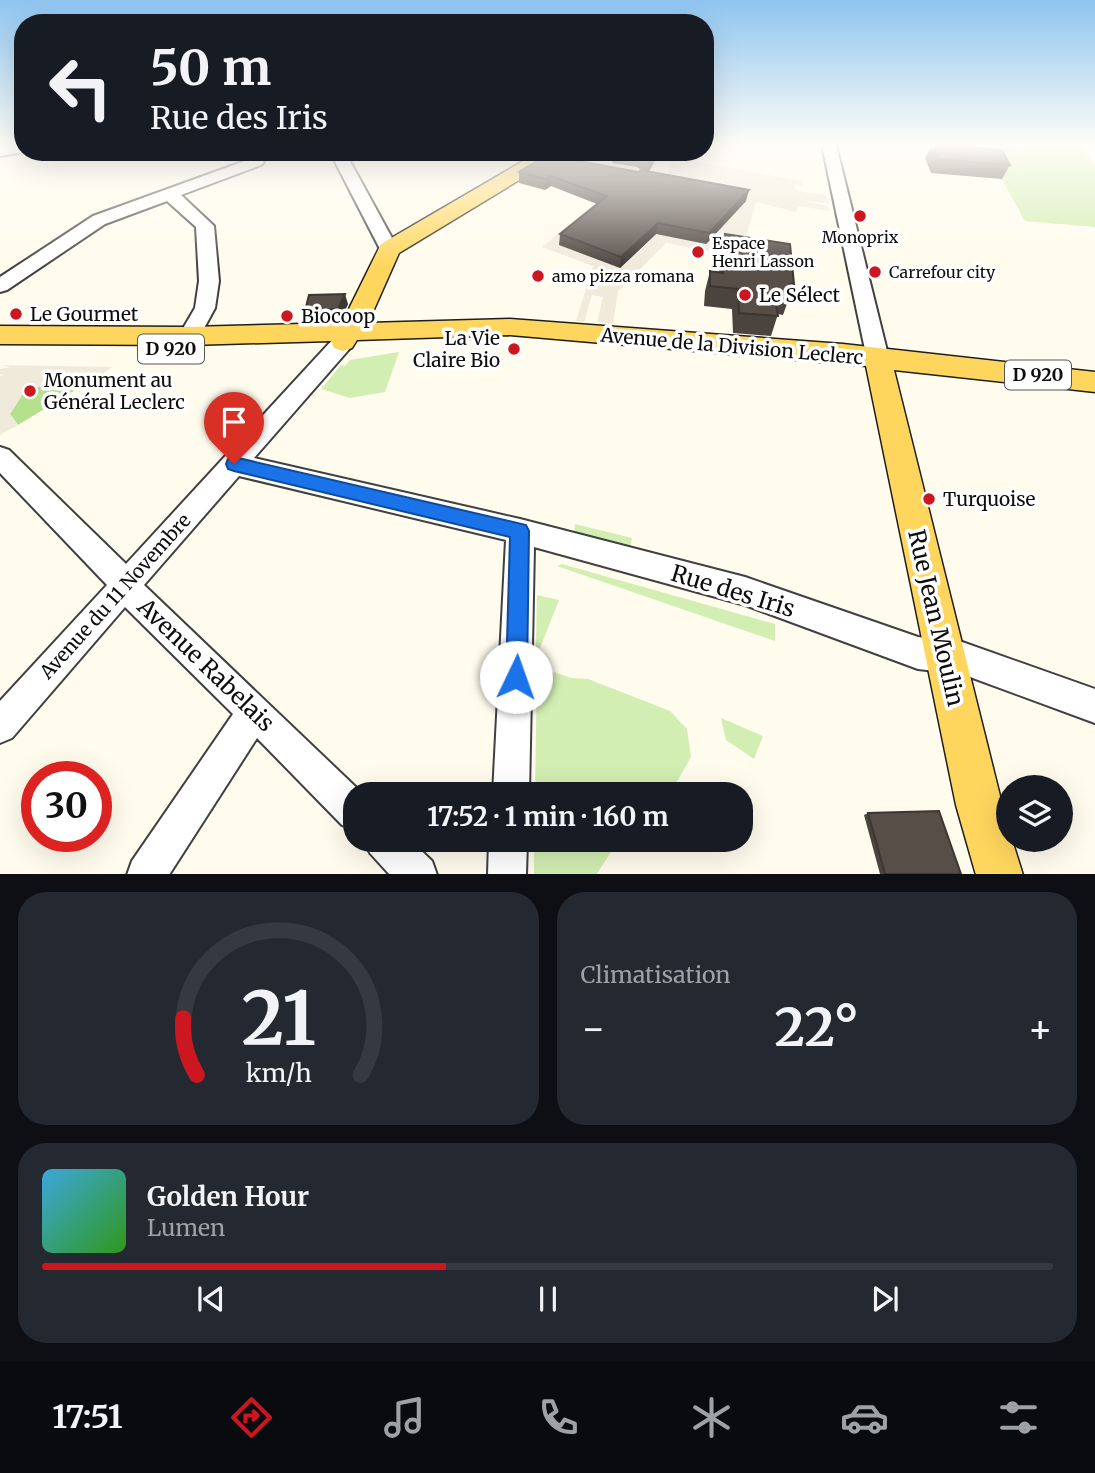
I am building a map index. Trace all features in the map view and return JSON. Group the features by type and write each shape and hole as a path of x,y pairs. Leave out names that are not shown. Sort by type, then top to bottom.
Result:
{"main road":[{"path":"347,336 389,249 498,186"},
{"name":"Avenue de la Division Leclerc","path":"0,335 185,342"},
{"name":"Avenue de la Division Leclerc","path":"0,350 347,336 513,335 845,362 878,359"},
{"name":"D 920","path":"878,359 1095,382"},
{"name":"Rue Jean Moulin","path":"878,359 978,805 1000,874"}],"street":[{"path":"0,286 99,220 192,186"},
{"path":"355,186 389,249"},
{"path":"838,186 878,359"},
{"path":"170,194 205,226 209,281 205,308 185,342"},
{"name":"Avenue du 11 Novembre","path":"0,726 347,336"},
{"name":"Avenue Rabelais","path":"0,457 9,485 125,585 343,800"},
{"name":"Rue des Iris","path":"234,464 520,531 745,592 918,653 962,659 1095,706"},
{"path":"511,782 520,531"},
{"path":"146,874 254,712"},
{"path":"395,852 418,874"},
{"path":"507,874 508,852"}],"green space":[{"path":"1006,186 1095,186 1095,227 1025,221"},
{"path":"399,352 385,392 350,398 321,389 341,365 345,366 350,360"},
{"path":"105,372 18,425 10,414 22,395 44,383"},
{"path":"575,524 632,538 630,548 574,534"},
{"path":"562,564 775,624 775,641 557,566"},
{"path":"537,595 559,600 540,648 536,647"},
{"path":"537,666 571,678 588,679 670,711 687,729 691,757 677,782 535,782"},
{"path":"721,718 763,736 754,759 726,740"},
{"path":"534,852 611,852 597,874 534,874"}],"shaded area":[{"path":"616,186 641,186 656,234 706,244 645,186 795,186 801,192 826,195 828,203 804,201 828,206 829,211 798,206 796,212 756,202 740,257 666,243 618,291 613,324 597,322 603,297 592,295 584,322 576,321 593,266 542,247"},
{"path":"0,365 112,367 105,372 53,380 22,395 10,414 18,425 0,435 0,376 6,375 0,374 0,369 10,367"}],"building":[{"path":"578,186 726,186 749,190 709,233 658,223 621,257 560,234 607,196"},
{"path":"725,234 790,244 794,284 790,284 791,295 774,293 778,316 739,313 738,289 710,286 710,271 723,273"},
{"path":"345,294 338,309 305,311 309,295"},
{"path":"939,811 961,874 885,874 868,813"}],"place":[{"name":"Monoprix","path":"860,216"},
{"name":"Espace Henri Lasson","path":"698,252"},
{"name":"Carrefour city","path":"875,272"},
{"name":"amo pizza romana","path":"538,276"},
{"name":"Le Sélect","path":"745,295"},
{"name":"Le Gourmet","path":"16,314"},
{"name":"Biocoop","path":"287,316"},
{"name":"La Vie Claire Bio","path":"514,349"},
{"name":"Monument au Général Leclerc","path":"30,391"},
{"name":"Turquoise","path":"929,499"}],"route":[{"path":"234,464 520,531 516,677"}]}
